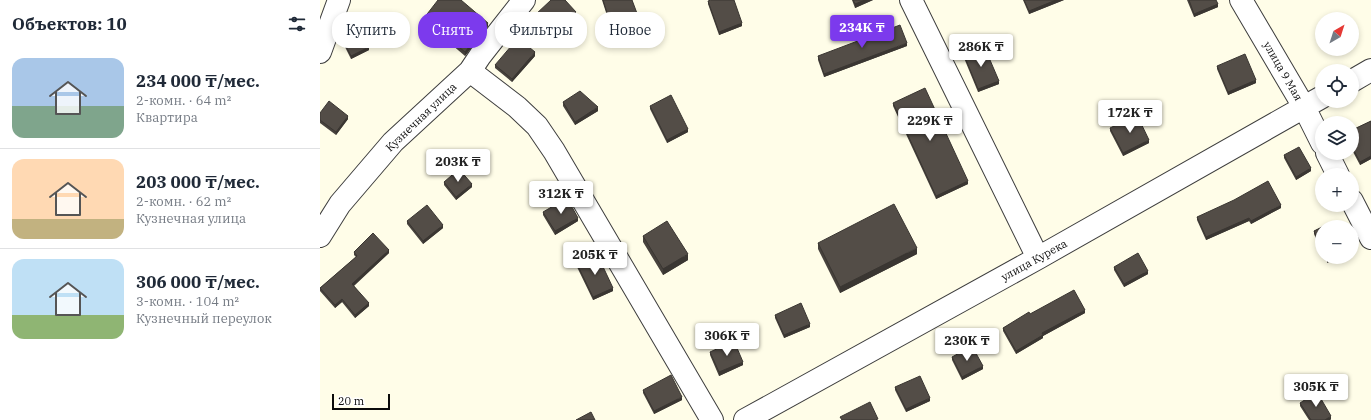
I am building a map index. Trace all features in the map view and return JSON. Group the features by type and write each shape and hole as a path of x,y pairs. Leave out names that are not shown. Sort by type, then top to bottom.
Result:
{"street":[{"path":"320,52 339,0"},
{"name":"Кузнечная улица","path":"320,236 340,204 393,142 470,71 524,0"},
{"path":"911,0 1038,258"},
{"name":"улица 9 Мая","path":"1241,0 1313,102 1316,116"},
{"path":"1359,77 1371,70"},
{"path":"470,71 517,107 537,126 554,151 712,420"},
{"name":"улица Курека","path":"745,420 1038,258 1313,102"},
{"path":"1358,212 1371,238"}],"building":[{"path":"438,0 461,0 475,12 429,12"},
{"path":"551,0 565,0 576,12 538,12"},
{"path":"603,0 632,0 636,12 607,12"},
{"path":"734,0 742,23 719,32 708,1"},
{"path":"853,0 865,0 855,4"},
{"path":"1024,0 1056,0 1029,11"},
{"path":"1189,0 1216,0 1218,4 1194,14"},
{"path":"900,25 907,43 824,74 818,56"},
{"path":"984,46 999,81 978,89 964,55"},
{"path":"347,48 367,48 351,56"},
{"path":"460,48 468,48 465,52"},
{"path":"509,48 530,48 535,52 512,79 495,65"},
{"path":"1245,54 1256,80 1228,92 1217,66"},
{"path":"925,88 968,181 936,196 893,103"},
{"path":"580,91 598,107 575,122 563,102"},
{"path":"671,95 688,129 667,140 650,106"},
{"path":"329,101 348,116 336,132 320,120 320,113"},
{"path":"1137,115 1149,140 1123,153 1110,128"},
{"path":"1371,121 1371,156 1360,162 1359,160 1359,127"},
{"path":"1299,147 1311,168 1296,177 1284,155"},
{"path":"459,169 472,184 456,197 444,182"},
{"path":"1268,181 1281,205 1251,221 1249,218 1206,237 1197,217 1234,200"},
{"path":"567,198 578,218 555,231 543,212"},
{"path":"894,204 917,248 840,287 818,243"},
{"path":"427,205 443,225 423,241 407,221"},
{"path":"667,221 688,254 663,269 643,236"},
{"path":"373,233 389,250 352,284 369,303 355,315 342,299 335,305 320,288 357,256 354,252"},
{"path":"1138,253 1148,271 1124,284 1114,267"},
{"path":"597,254 613,288 593,297 577,264"},
{"path":"1074,290 1085,310 1042,333 1043,335 1016,351 1003,328 1029,312 1030,314"},
{"path":"801,303 810,324 784,335 775,315"},
{"path":"734,341 743,362 719,372 710,352"},
{"path":"972,346 983,366 962,377 952,357"},
{"path":"671,375 682,397 654,411 643,390"},
{"path":"920,376 930,398 906,409 895,387"},
{"path":"1317,392 1331,416 1325,420 1311,420 1300,403"},
{"path":"870,402 878,419 842,420 840,417"},
{"path":"591,412 595,420 576,420"}]}
